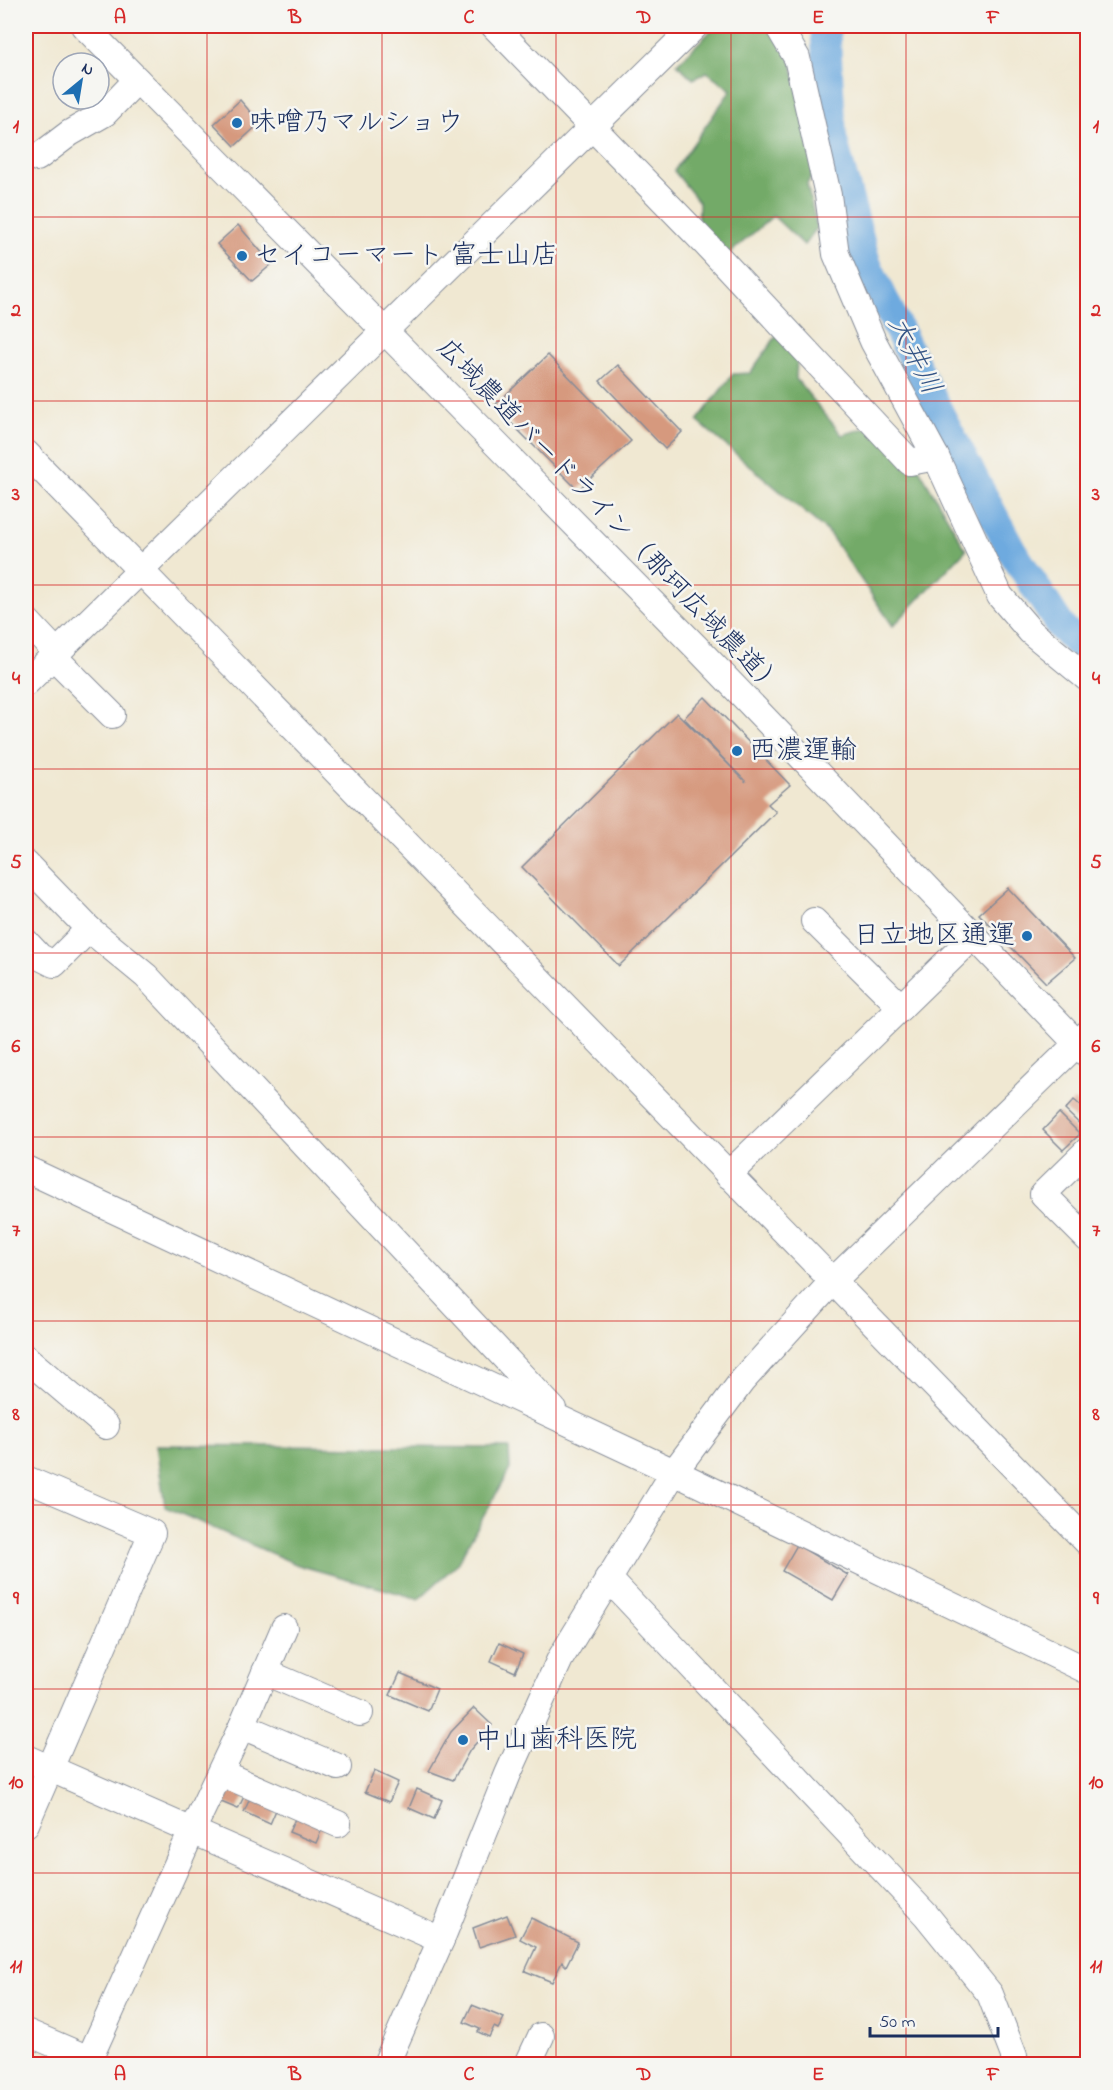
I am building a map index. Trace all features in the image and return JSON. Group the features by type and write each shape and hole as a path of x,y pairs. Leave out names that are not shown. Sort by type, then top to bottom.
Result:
{"street":[{"name":"広域農道バードライン（那珂広域農道）","path":"84,26 694,646 973,936 1084,1044"},
{"path":"494,26 593,126 910,462 936,457"},
{"path":"26,683 695,26"},
{"path":"778,26 797,58 828,195 836,254 873,341 936,457 1000,596 1031,632 1088,679"},
{"path":"37,158 69,133 105,113 137,80"},
{"path":"26,453 1088,1543"},
{"path":"26,620 56,652 62,664 112,715"},
{"path":"26,864 89,929 146,976 550,1408 574,1425"},
{"path":"814,921 901,1007"},
{"path":"26,942 40,957 54,964 89,929"},
{"path":"728,1175 973,936"},
{"path":"386,2064 441,1940 508,1774 560,1659 674,1472 742,1382 832,1282 1084,1044"},
{"path":"1088,1150 1043,1194 1088,1239"},
{"path":"26,1169 674,1472 1088,1671"},
{"path":"26,1358 106,1426"},
{"path":"26,1824 152,1533 28,1485"},
{"path":"609,1578 926,1915 990,1994 1014,2056 1014,2064"},
{"path":"26,2032 88,2062 242,1726 284,1628"},
{"path":"265,1672 360,1713"},
{"path":"242,1726 338,1767"},
{"path":"26,1758 441,1940"},
{"path":"220,1773 338,1824"},
{"path":"528,2064 541,2036"}],"green space":[{"path":"716,26 771,26 791,59 815,171 807,184 817,228 804,245 773,216 728,255 698,228 699,202 674,171 731,90 707,72 693,79 677,64"},
{"path":"777,335 797,358 796,379 842,435 865,428 905,444 966,550 893,626 828,532 697,421 733,374 750,373"},
{"path":"156,1445 509,1448 510,1469 457,1564 419,1599 298,1565 165,1507"}],"building":[{"name":"味噌乃マルショウ","path":"240,100 260,123 235,146 214,124"},
{"path":"238,225 272,264 252,281 217,244"},
{"path":"548,355 631,441 578,490 494,406"},
{"path":"618,365 682,432 665,449 600,381"},
{"path":"705,697 790,785 768,804 776,812 619,966 522,867 677,713 746,782 684,718"},
{"name":"日立地区通運","path":"1008,888 1075,958 1046,983 979,914"},
{"path":"1074,1100 1088,1112 1088,1132 1065,1110"},
{"path":"1059,1113 1080,1134 1063,1150 1043,1130"},
{"path":"797,1545 848,1575 833,1600 782,1571"},
{"path":"499,1643 523,1654 515,1672 491,1661"},
{"path":"400,1673 437,1689 428,1711 390,1695"},
{"name":"中山歯科医院","path":"474,1708 492,1725 470,1750 453,1780 429,1771 451,1732"},
{"path":"374,1771 398,1782 389,1802 365,1792"},
{"path":"224,1777 248,1788 238,1809 214,1799"},
{"path":"417,1789 442,1800 434,1819 409,1808"},
{"path":"253,1791 279,1803 270,1824 244,1812"},
{"path":"299,1810 325,1822 316,1843 289,1832"},
{"path":"507,1915 515,1935 479,1947 473,1928"},
{"path":"531,1918 578,1942 566,1966 562,1962 552,1982 525,1971 536,1947 520,1939"},
{"path":"472,2005 504,2018 498,2029 494,2027 489,2037 478,2032 480,2029 464,2022"}],"waterway":[{"name":"大井川","path":"825,26 832,138 866,263 941,417 1012,551 1061,627 1088,653"}],"place":[{"name":"味噌乃マルショウ","path":"237,123"},
{"name":"セイコーマート 富士山店","path":"242,256"},
{"name":"西濃運輸","path":"737,751"},
{"name":"日立地区通運","path":"1027,936"},
{"name":"中山歯科医院","path":"463,1740"}]}
